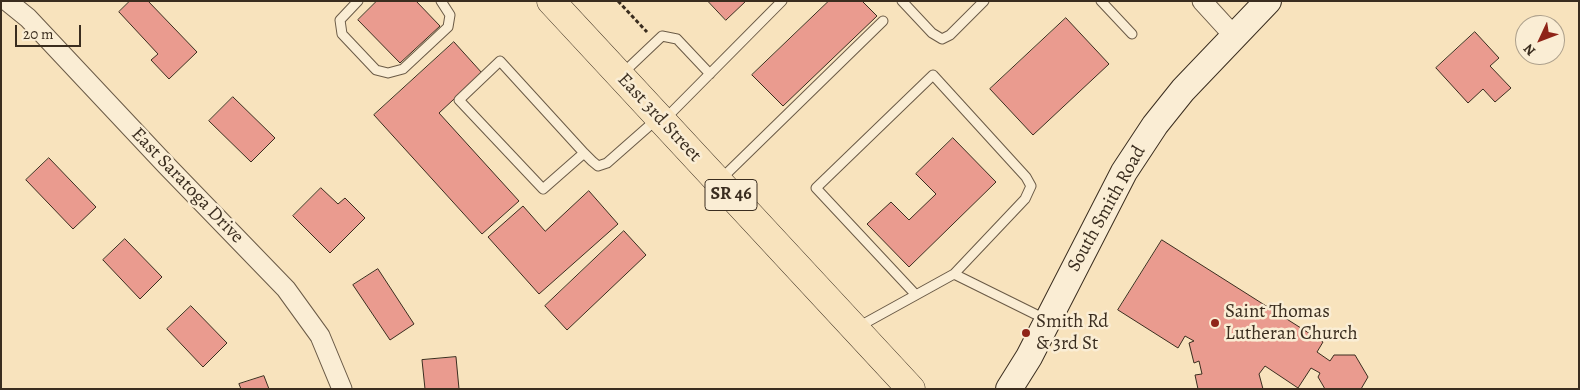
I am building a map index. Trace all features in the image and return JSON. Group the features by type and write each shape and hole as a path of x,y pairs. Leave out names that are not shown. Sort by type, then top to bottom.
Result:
{"highway":[{"name":"East 3rd Street","path":"551,1 911,389"}],"main road":[{"name":"South Smith Road","path":"1009,389 1029,357 1124,172 1155,125 1183,90 1268,1"}],"street":[{"name":"East Saratoga Drive","path":"7,1 28,18 159,158 286,289 320,336 342,389"},
{"path":"1202,1 1234,36"}],"lane":[{"path":"358,1 340,20 342,34 376,70 388,73 403,69 448,27 450,15 441,1"},
{"path":"584,152 544,189 459,100 500,61 584,152 592,161 598,166 606,164 661,120 710,74 782,1"},
{"path":"902,1 932,33 942,39 950,35 984,1"},
{"path":"1101,1 1132,34"},
{"path":"718,182 883,22"},
{"path":"620,76 662,36 677,39 710,74"},
{"path":"855,328 916,295 954,274 1025,199 1031,186 1026,177 933,75 816,188 916,295"},
{"path":"954,274 1048,320"}],"path":[{"path":"618,1 656,41"}],"building":[{"path":"130,1 148,1 197,52 169,79 151,60 158,54 119,12"},
{"path":"377,1 416,1 440,26 400,63 358,20"},
{"path":"708,1 746,1 726,20"},
{"path":"829,1 862,1 877,16 783,106 752,75"},
{"path":"1066,18 1109,64 1033,135 990,89"},
{"path":"1475,32 1499,58 1490,66 1511,88 1495,102 1483,89 1468,103 1436,68"},
{"path":"454,42 482,73 439,113 519,201 482,234 374,115"},
{"path":"233,97 275,138 251,162 209,121"},
{"path":"953,138 996,182 909,267 867,224 891,202 909,220 936,194 916,174"},
{"path":"49,158 96,207 73,229 26,180"},
{"path":"321,188 338,204 345,198 365,218 330,253 293,216"},
{"path":"589,191 618,224 539,294 488,237 523,206 545,231"},
{"path":"624,231 646,255 567,330 545,306"},
{"path":"125,239 162,277 140,299 103,260"},
{"name":"Saint Thomas Lutheran Church","path":"1162,240 1323,342 1317,352 1330,361 1334,355 1355,355 1368,377 1361,389 1325,389 1318,377 1320,373 1311,368 1298,388 1265,366 1259,374 1263,389 1198,389 1195,375 1202,374 1199,361 1194,363 1189,343 1194,341 1185,336 1178,348 1118,310"},
{"path":"378,269 414,324 390,340 353,285"},
{"path":"191,306 227,343 203,367 167,329"},
{"path":"456,357 459,389 425,389 422,360"},
{"path":"264,376 269,389 241,389 239,384"}],"place":[{"name":"Saint Thomas Lutheran Church","path":"1215,323"},
{"name":"Smith Rd & 3rd St","path":"1026,333"}]}
